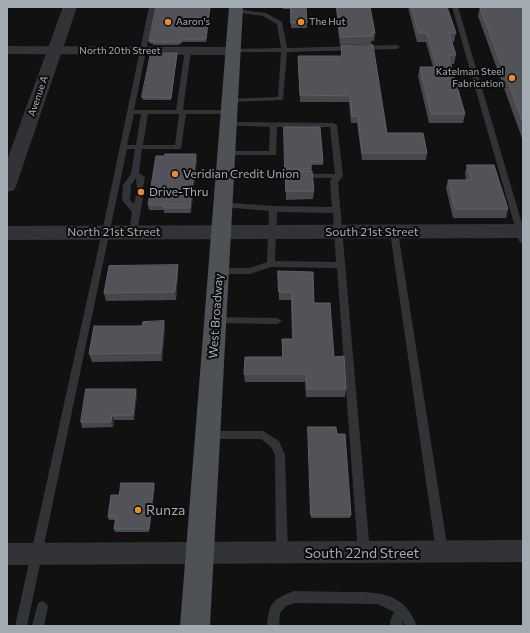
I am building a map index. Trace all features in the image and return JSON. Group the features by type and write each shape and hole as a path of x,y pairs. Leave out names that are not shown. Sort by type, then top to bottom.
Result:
{"main road":[{"name":"West Broadway","path":"195,626 236,9"}],"street":[{"name":"Avenue A","path":"7,186 70,7"},
{"name":"North 20th Street","path":"7,50 233,50"},
{"name":"South 21st Street","path":"221,232 522,234"},
{"name":"North 21st Street","path":"7,233 221,232"},
{"name":"South 22nd Street","path":"7,554 523,551"}],"lane":[{"path":"21,626 106,232 152,7"},
{"path":"455,7 522,234"},
{"path":"130,112 229,112 281,99 284,49 280,23 264,14 236,9"},
{"path":"233,50 397,47"},
{"path":"123,147 178,147 188,50"},
{"path":"136,212 126,200 127,185 135,174 145,112"},
{"path":"229,112 274,124 333,125 339,176"},
{"path":"227,153 273,153 274,124"},
{"path":"135,174 141,177 140,186"},
{"path":"225,174 339,176"},
{"path":"339,176 334,181 364,553"},
{"path":"133,232 139,198"},
{"path":"223,204 273,209 337,210"},
{"path":"271,264 273,209"},
{"path":"394,232 442,552"},
{"path":"219,271 250,271 271,264 341,265"},
{"path":"215,320 277,320"},
{"path":"208,434 263,435 275,444 280,455 282,553"},
{"path":"273,626 274,610 282,602 294,597 378,598 389,601 401,611 411,626"},
{"path":"38,626 42,607"},
{"path":"396,626 396,621 401,611"}],"building":[{"path":"156,7 210,7 206,39 182,39 179,42 149,41"},
{"path":"291,7 306,7 307,23 291,23"},
{"path":"337,7 370,7 375,33 371,33 372,36 340,37"},
{"path":"412,7 447,7 456,33 449,33 456,55 448,55 465,114 431,114 420,67 437,67 427,33 419,33"},
{"name":"Katelman Steel Fabrication","path":"480,7 523,7 523,122"},
{"path":"373,45 387,133 423,133 427,153 362,153 358,116 352,116 350,96 300,95 298,56 342,56 341,46"},
{"path":"151,53 177,53 171,98 142,97"},
{"path":"284,127 320,127 323,162 311,162 311,169 285,169"},
{"name":"Veridian Credit Union","path":"165,154 196,154 190,208 164,208 164,205 148,205 156,156 165,156"},
{"path":"467,165 494,165 508,209 455,209 448,180 471,180"},
{"path":"286,171 312,171 314,191 286,191"},
{"path":"178,265 175,292 104,293 109,266"},
{"path":"278,271 313,272 314,303 330,303 334,357 344,356 346,389 307,389 306,374 244,374 245,357 283,357 282,339 293,339 292,292 279,292"},
{"path":"164,321 161,353 89,354 94,326 142,326 143,322"},
{"path":"86,389 136,389 133,415 112,415 111,422 81,422"},
{"path":"308,427 336,427 337,434 345,434 351,515 311,515"},
{"path":"121,483 154,483 149,529 114,529 116,517 108,517 111,495 119,495"}],"place":[{"name":"Aaron's","path":"168,22"},
{"name":"The Hut","path":"301,22"},
{"name":"Katelman Steel Fabrication","path":"512,78"},
{"name":"Veridian Credit Union","path":"175,174"},
{"name":"Drive-Thru","path":"141,192"},
{"name":"Runza","path":"138,510"}]}
